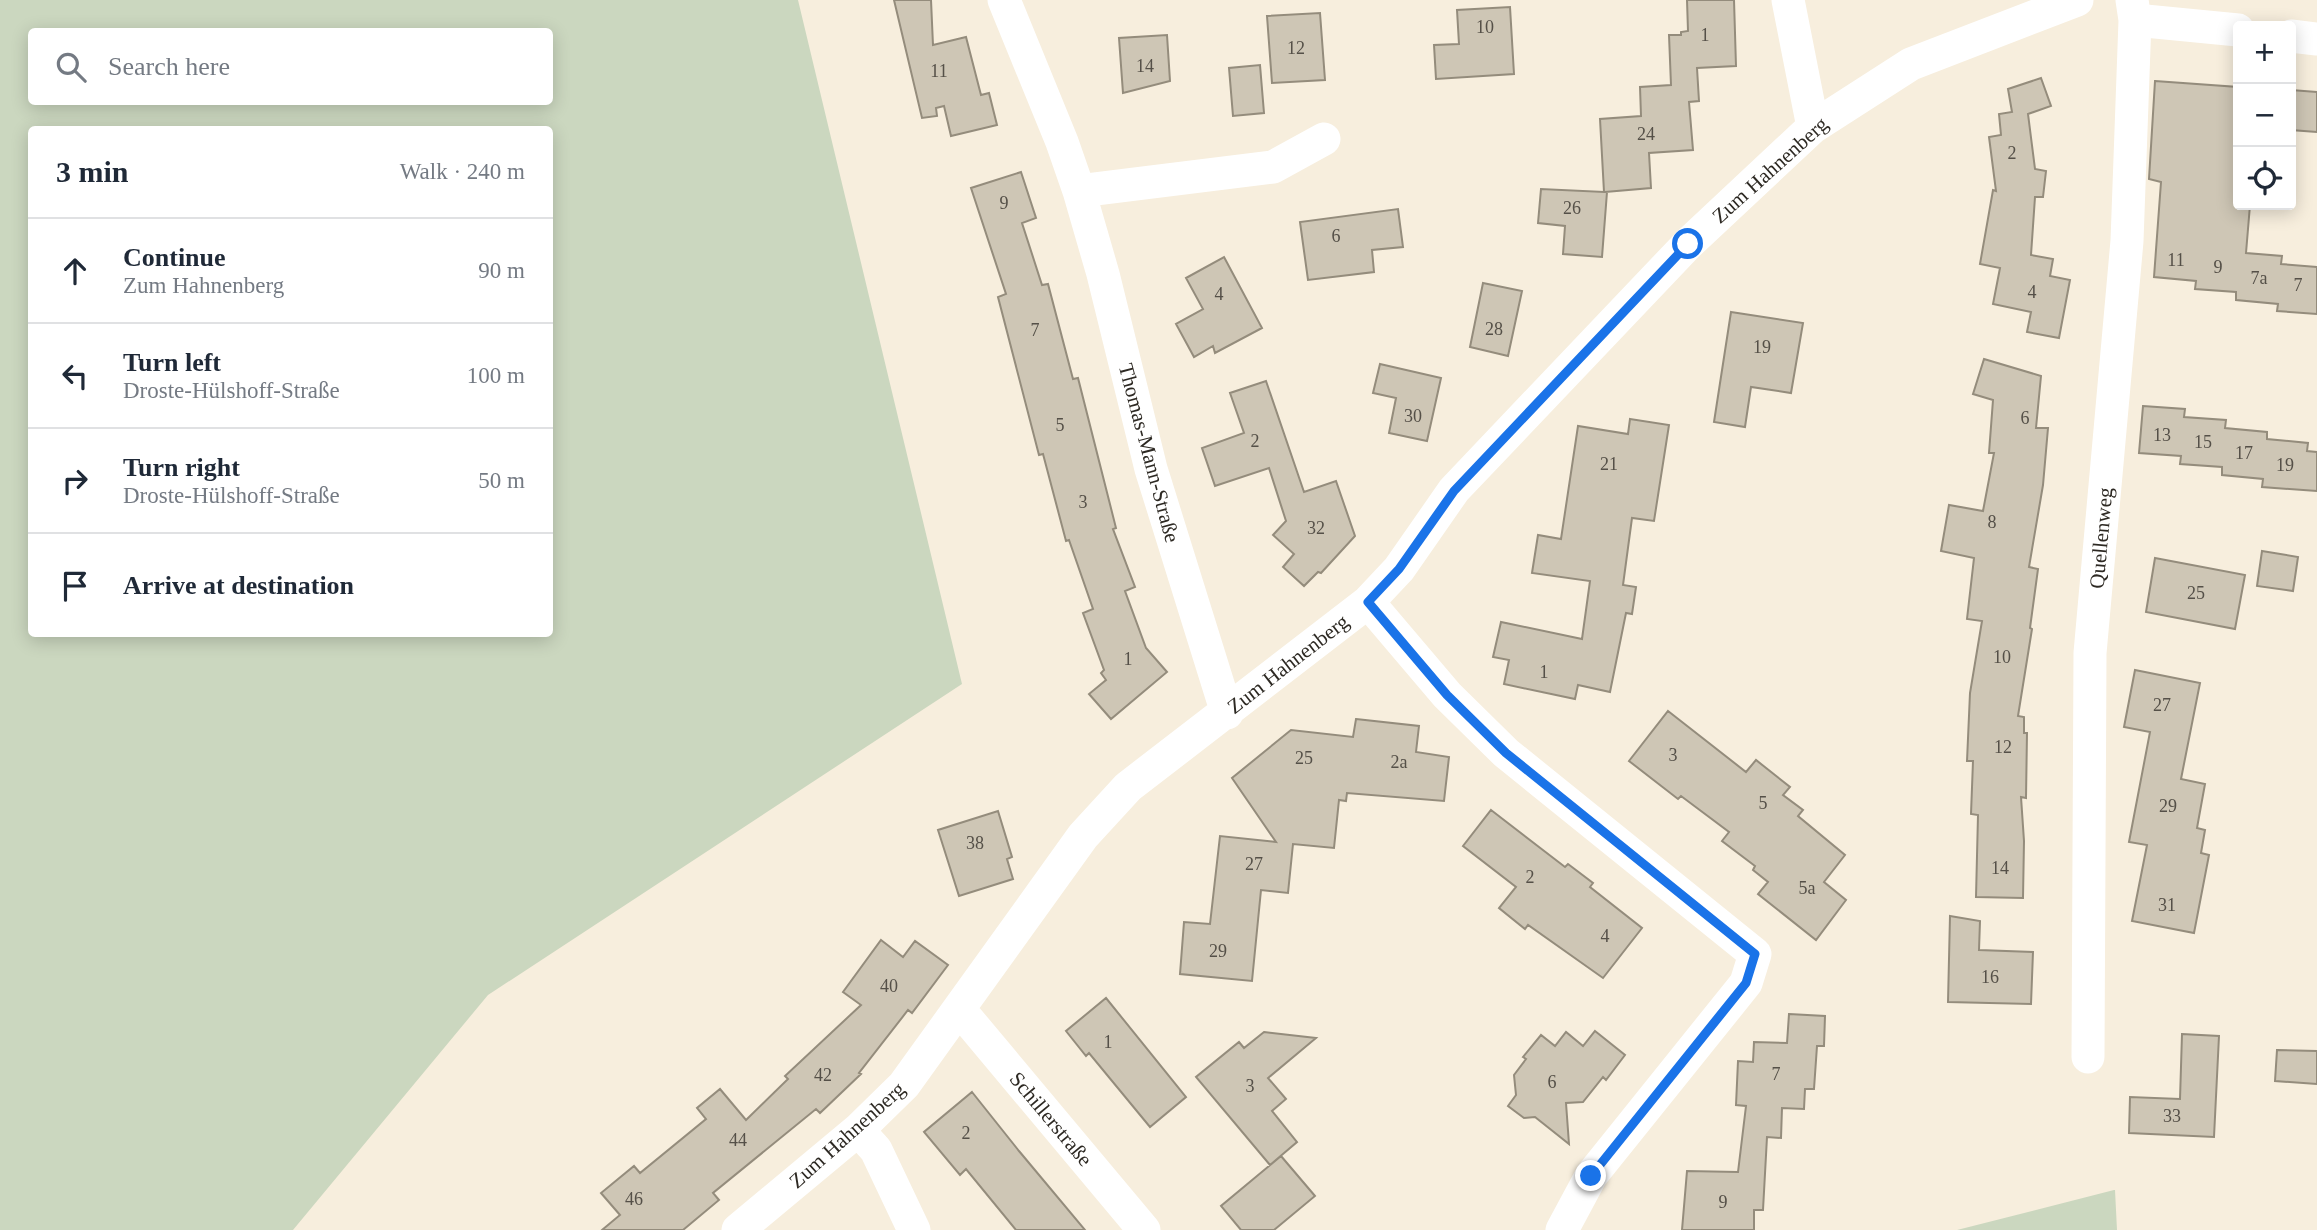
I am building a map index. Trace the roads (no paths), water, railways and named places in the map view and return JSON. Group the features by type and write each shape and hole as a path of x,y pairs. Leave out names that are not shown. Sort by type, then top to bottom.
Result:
{"street":[{"name":"Thomas-Mann-Straße","path":"1004,0 1079,191 1103,274 1151,469 1227,713"},
{"path":"1788,0 1813,127"},
{"name":"Zum Hahnenberg","path":"738,1230 858,1130 904,1085 1083,836 1128,787 1368,602 1399,569 1454,491 1688,244 1813,127 1911,64 2077,0"},
{"name":"Quellenweg","path":"2088,1057 2091,653 2127,241 2134,10 2233,29"},
{"path":"2296,37 2317,39"},
{"path":"1079,191 1273,167 1324,139"},
{"path":"1368,602 1447,695 1506,753 1755,954 1746,983 1591,1176 1562,1230"},
{"name":"Schillerstraße","path":"959,1009 1144,1230"},
{"path":"858,1130 876,1150 914,1230"}]}
